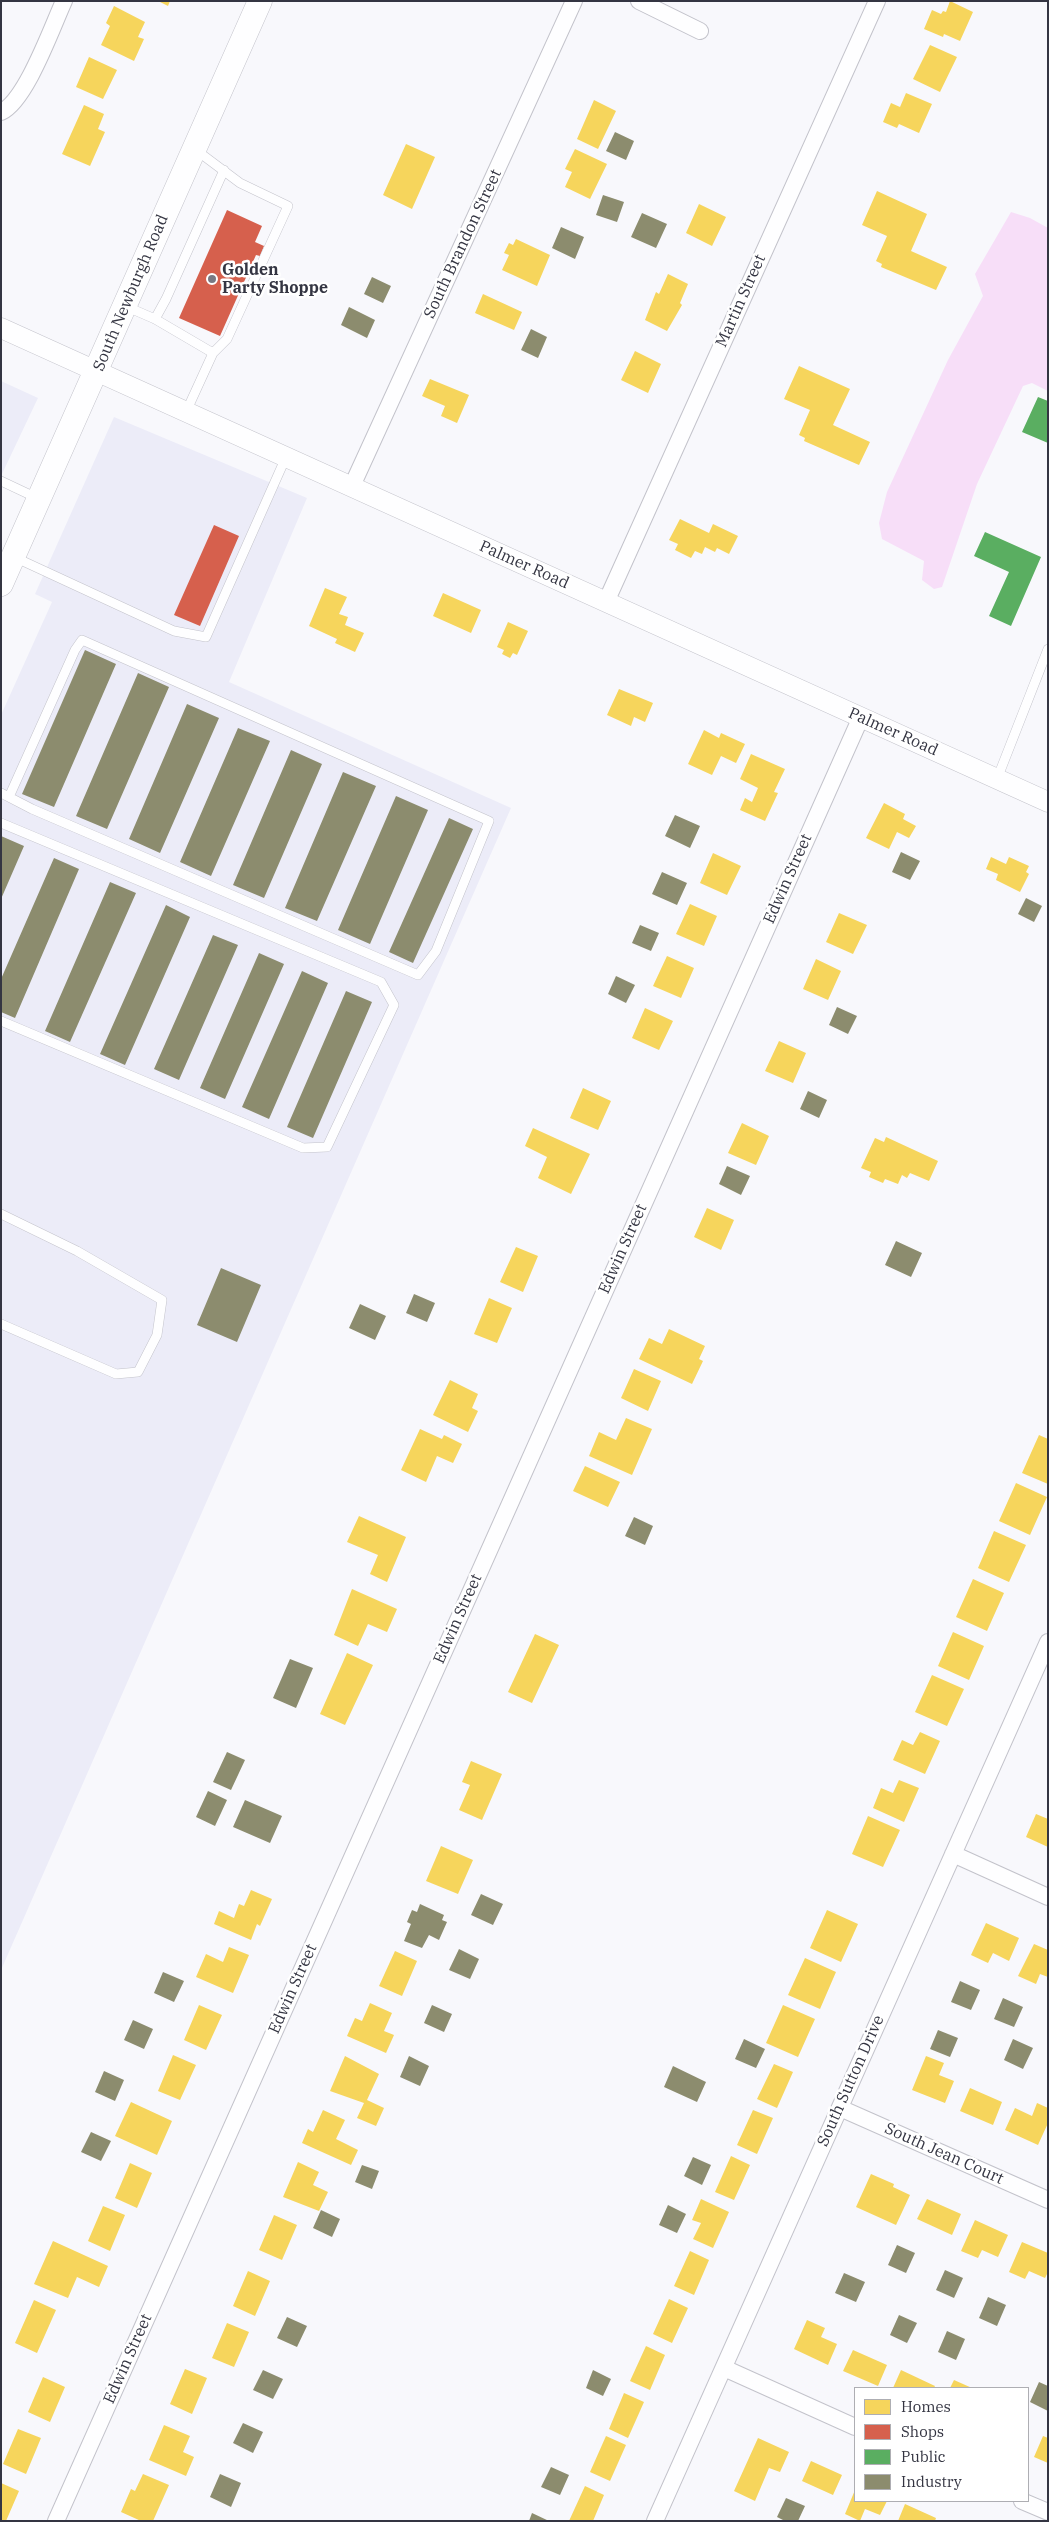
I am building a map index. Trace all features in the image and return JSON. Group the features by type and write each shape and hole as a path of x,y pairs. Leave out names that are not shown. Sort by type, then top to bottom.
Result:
{"main road":[{"name":"South Newburgh Road","path":"1,584 260,1"}],"street":[{"path":"1,112 14,104 24,89 64,1"},
{"name":"South Brandon Street","path":"352,486 574,1"},
{"path":"639,1 700,31"},
{"name":"Martin Street","path":"606,602 877,1"},
{"name":"Palmer Road","path":"1,328 1048,802"},
{"name":"Edwin Street","path":"56,2521 861,718"},
{"name":"South Sutton Drive","path":"655,2521 1048,1642"},
{"path":"953,1854 1048,1897"},
{"name":"South Jean Court","path":"840,2108 1048,2200"},
{"path":"724,2368 854,2427"},
{"path":"1024,2502 1048,2512"}],"lane":[{"path":"186,412 213,353 226,339 288,206 240,183 195,149"},
{"path":"155,319 166,299 224,170"},
{"path":"124,305 155,319 213,353"},
{"path":"14,556 174,631 206,637 286,456"},
{"path":"1,481 40,499"},
{"path":"82,640 489,821 436,951 418,975 5,795 75,650 82,640"},
{"path":"997,779 1048,649"},
{"path":"1,823 381,982 394,1006 327,1147 303,1148 1,1021"},
{"path":"1,1214 77,1251 162,1300 156,1334 138,1372 116,1374 1,1324"}],"shaded area":[{"path":"1011,212 1030,218 1048,228 1048,391 1032,383 1023,386 977,484 942,587 934,589 922,580 924,561 882,539 879,523 887,492 948,360 983,296 975,274"},
{"path":"1,381 38,398 1,476"},
{"path":"114,417 307,498 229,682 511,808 1,1970 1,715 52,602 35,594"}],"building: Homes":[{"path":"158,1 170,1 168,6"},
{"path":"950,1 973,12 960,41 944,34 943,37 924,29 932,10 941,14 943,11 946,12"},
{"path":"114,6 145,22 138,37 144,39 134,61 101,45 110,26 106,23"},
{"path":"930,45 957,57 940,92 913,79"},
{"path":"89,57 117,70 103,99 76,87"},
{"path":"906,93 932,104 919,133 899,124 897,128 883,122 891,103 900,107"},
{"path":"594,100 616,111 598,149 577,139"},
{"path":"84,105 104,114 98,129 105,132 90,166 62,154"},
{"path":"406,144 435,157 412,209 383,195"},
{"path":"575,149 607,164 590,199 565,187 572,172 565,169"},
{"path":"877,191 927,214 911,251 947,267 936,290 881,267 882,264 876,261 887,236 862,225"},
{"path":"699,204 726,217 712,246 686,233"},
{"path":"516,239 550,255 537,286 502,270 509,255 504,253 509,243 513,245"},
{"path":"668,274 688,284 680,303 682,305 667,331 645,320 656,292 659,294"},
{"path":"483,294 522,312 514,330 475,313"},
{"path":"635,351 661,364 648,393 621,380"},
{"path":"799,366 850,389 833,425 870,442 859,465 804,441 805,438 799,435 810,410 784,399"},
{"path":"430,379 469,395 457,423 441,416 445,406 422,396"},
{"path":"680,519 709,533 713,524 738,536 729,554 717,548 715,552 705,547 702,554 695,551 691,558 675,550 678,544 669,540"},
{"path":"325,588 347,597 339,614 348,617 345,625 364,633 355,652 335,643 337,639 309,626"},
{"path":"443,593 481,610 471,633 433,616"},
{"path":"508,622 528,631 517,655 513,653 510,658 502,654 504,650 497,647"},
{"path":"619,689 653,703 645,722 634,717 631,726 607,715"},
{"path":"704,730 719,738 721,733 745,744 736,763 721,756 712,775 688,764"},
{"path":"751,754 785,769 774,792 778,793 765,821 740,810 745,798 752,802 758,788 740,779"},
{"path":"884,803 905,814 903,819 916,826 909,838 897,832 889,849 866,838"},
{"path":"713,853 741,866 727,895 700,883"},
{"path":"991,857 1006,864 1009,857 1029,866 1026,872 1029,874 1020,892 996,880 998,874 986,869"},
{"path":"690,904 717,916 704,946 676,934"},
{"path":"839,913 867,925 853,954 826,942"},
{"path":"667,956 694,968 681,998 653,986"},
{"path":"816,959 841,971 828,1000 803,989"},
{"path":"645,1008 673,1021 659,1050 632,1038"},
{"path":"779,1041 806,1053 793,1083 765,1071"},
{"path":"583,1088 611,1101 598,1130 570,1118"},
{"path":"742,1123 769,1136 756,1165 728,1153"},
{"path":"533,1128 590,1154 571,1194 538,1178 547,1157 525,1146"},
{"path":"886,1137 938,1161 929,1181 910,1173 907,1178 902,1175 898,1184 885,1179 883,1183 869,1177 871,1172 861,1168 875,1138 884,1142"},
{"path":"707,1208 734,1220 721,1250 694,1237"},
{"path":"516,1247 538,1256 523,1292 500,1282"},
{"path":"489,1298 512,1308 497,1343 474,1334"},
{"path":"669,1329 705,1346 699,1359 703,1361 692,1384 639,1359 649,1338 662,1344"},
{"path":"634,1369 661,1381 648,1411 621,1398"},
{"path":"450,1380 478,1394 472,1408 478,1411 468,1432 433,1415"},
{"path":"626,1418 652,1429 632,1475 589,1456 599,1432 616,1440"},
{"path":"420,1429 442,1439 444,1435 462,1444 453,1463 437,1456 426,1482 401,1470"},
{"path":"1039,1435 1048,1439 1048,1484 1022,1473"},
{"path":"585,1466 620,1482 608,1507 573,1491"},
{"path":"1016,1483 1047,1497 1030,1535 999,1521"},
{"path":"359,1516 406,1537 387,1582 370,1574 378,1555 347,1542"},
{"path":"994,1531 1026,1545 1009,1582 978,1568"},
{"path":"973,1579 1004,1593 987,1631 956,1617"},
{"path":"352,1589 397,1609 387,1632 368,1624 358,1646 334,1635"},
{"path":"953,1632 984,1646 969,1680 938,1666"},
{"path":"535,1634 559,1645 532,1703 508,1692"},
{"path":"347,1653 373,1665 345,1725 320,1714"},
{"path":"932,1675 964,1689 947,1726 915,1712"},
{"path":"920,1732 940,1741 925,1774 893,1760 902,1740 913,1745"},
{"path":"471,1761 502,1774 482,1820 459,1810 470,1785 462,1782"},
{"path":"899,1780 919,1788 904,1822 873,1808 881,1788 893,1793"},
{"path":"1036,1814 1048,1819 1048,1847 1026,1837"},
{"path":"868,1816 900,1830 883,1867 852,1854"},
{"path":"441,1846 473,1860 458,1894 426,1881"},
{"path":"251,1890 272,1899 260,1926 257,1924 251,1940 214,1924 219,1911 234,1918 239,1904 244,1906"},
{"path":"827,1910 858,1924 841,1962 810,1948"},
{"path":"986,1923 1019,1938 1009,1961 993,1953 988,1963 971,1955"},
{"path":"1034,1944 1048,1950 1048,1977 1040,1974 1036,1984 1018,1976"},
{"path":"229,1947 249,1955 233,1993 196,1977 206,1954 223,1962"},
{"path":"395,1951 417,1961 402,1996 379,1986"},
{"path":"805,1958 836,1972 820,2009 788,1995"},
{"path":"370,2003 392,2013 384,2031 394,2035 386,2053 347,2036 355,2018 362,2021"},
{"path":"199,2005 222,2015 206,2050 184,2040"},
{"path":"783,2005 815,2019 798,2057 766,2043"},
{"path":"173,2055 196,2065 180,2100 158,2091"},
{"path":"345,2056 379,2074 367,2100 384,2108 376,2126 357,2118 364,2103 330,2091"},
{"path":"926,2056 944,2063 939,2075 954,2081 945,2103 912,2090"},
{"path":"774,2064 793,2072 777,2108 757,2099"},
{"path":"970,2088 1002,2102 993,2125 960,2111"},
{"path":"131,2102 172,2121 157,2155 115,2136"},
{"path":"1037,2103 1048,2108 1048,2123 1038,2145 1005,2130 1015,2108 1032,2116"},
{"path":"323,2110 345,2120 336,2139 358,2150 351,2165 302,2143 308,2129 313,2132"},
{"path":"753,2110 773,2118 757,2154 737,2145"},
{"path":"731,2156 750,2165 734,2200 715,2192"},
{"path":"298,2162 319,2172 313,2185 328,2192 319,2211 283,2197"},
{"path":"130,2163 152,2173 137,2208 115,2198"},
{"path":"871,2174 894,2184 893,2187 910,2195 896,2225 856,2207"},
{"path":"701,2199 729,2212 713,2248 693,2239 701,2223 692,2220"},
{"path":"927,2199 961,2214 952,2235 917,2219"},
{"path":"103,2206 125,2215 110,2251 88,2241"},
{"path":"274,2215 297,2225 282,2260 259,2250"},
{"path":"975,2220 1008,2235 998,2257 982,2250 978,2258 961,2251"},
{"path":"53,2241 108,2266 99,2287 77,2277 68,2298 34,2284"},
{"path":"1022,2242 1048,2253 1048,2272 1045,2278 1029,2271 1025,2279 1009,2272"},
{"path":"690,2251 709,2260 694,2295 674,2286"},
{"path":"248,2271 270,2281 255,2316 233,2306"},
{"path":"669,2299 688,2308 672,2343 653,2334"},
{"path":"34,2300 56,2310 37,2353 15,2343"},
{"path":"807,2320 825,2328 821,2337 837,2344 828,2365 794,2349"},
{"path":"227,2323 249,2332 234,2367 212,2358"},
{"path":"646,2346 665,2355 650,2390 630,2381"},
{"path":"853,2350 887,2365 878,2386 843,2371"},
{"path":"185,2369 207,2378 192,2414 170,2404"},
{"path":"901,2370 935,2386 934,2387 893,2387"},
{"path":"43,2377 65,2387 50,2422 28,2412"},
{"path":"954,2380 970,2387 950,2387"},
{"path":"624,2393 644,2402 628,2438 609,2429"},
{"path":"164,2425 190,2436 183,2452 194,2457 186,2476 149,2460"},
{"path":"18,2429 41,2438 26,2474 3,2464"},
{"path":"606,2436 626,2445 610,2481 590,2472"},
{"path":"1043,2436 1048,2438 1048,2463 1034,2457"},
{"path":"758,2438 789,2452 780,2472 769,2468 755,2501 734,2491"},
{"path":"811,2461 842,2475 833,2495 802,2481"},
{"path":"143,2474 169,2485 153,2521 141,2521 121,2512 131,2489 135,2491"},
{"path":"1,2483 19,2491 6,2521 1,2521"},
{"path":"585,2486 604,2495 593,2521 569,2521"},
{"path":"854,2492 854,2502 886,2502 880,2515 865,2509 860,2521 845,2514"},
{"path":"905,2504 936,2518 935,2521 898,2521"}],"building: Shops":[{"path":"227,210 262,226 255,242 264,246 260,256 256,255 220,336 179,318"},
{"path":"214,525 239,536 200,626 174,615"}],"building: Public":[{"path":"1038,397 1048,401 1048,443 1022,432"},
{"path":"985,532 1041,557 1011,626 989,616 1009,572 974,556"}],"building: Industry":[{"path":"615,132 634,141 626,160 606,151"},
{"path":"603,195 624,202 617,222 596,215"},
{"path":"642,213 667,224 656,248 631,237"},
{"path":"561,227 584,237 575,259 552,248"},
{"path":"372,277 391,286 383,303 364,294"},
{"path":"349,307 375,320 367,338 341,325"},
{"path":"531,329 547,337 538,358 521,350"},
{"path":"85,650 116,664 54,807 22,794"},
{"path":"138,673 169,687 107,829 76,816"},
{"path":"187,704 219,718 160,853 129,839"},
{"path":"238,728 270,741 211,876 180,862"},
{"path":"291,750 322,764 264,898 233,885"},
{"path":"343,772 376,786 317,921 285,908"},
{"path":"396,796 428,810 370,944 338,930"},
{"path":"675,815 700,826 690,848 665,836"},
{"path":"449,818 473,829 413,963 389,952"},
{"path":"1,836 24,846 1,899"},
{"path":"901,852 920,861 910,880 892,872"},
{"path":"54,858 79,869 15,1018 1,1012 1,979"},
{"path":"662,872 687,883 677,905 652,894"},
{"path":"110,882 136,893 70,1042 45,1031"},
{"path":"1026,898 1042,906 1034,922 1018,914"},
{"path":"166,905 190,917 125,1065 100,1054"},
{"path":"640,925 659,933 651,951 632,943"},
{"path":"213,935 238,945 179,1080 154,1069"},
{"path":"259,953 284,964 225,1099 200,1088"},
{"path":"302,971 328,983 269,1119 242,1107"},
{"path":"616,976 635,985 626,1003 608,994"},
{"path":"346,991 372,1002 313,1138 287,1127"},
{"path":"837,1007 857,1016 848,1034 829,1025"},
{"path":"808,1091 827,1100 819,1118 800,1109"},
{"path":"727,1166 750,1176 741,1195 719,1184"},
{"path":"896,1241 922,1253 911,1277 885,1265"},
{"path":"221,1268 261,1285 237,1342 197,1325"},
{"path":"414,1294 435,1303 427,1322 406,1313"},
{"path":"360,1304 386,1316 375,1340 349,1328"},
{"path":"634,1517 653,1526 645,1545 625,1536"},
{"path":"290,1659 313,1668 296,1708 273,1698"},
{"path":"227,1752 245,1760 231,1790 213,1782"},
{"path":"208,1791 227,1800 215,1826 196,1817"},
{"path":"245,1800 282,1816 270,1843 233,1827"},
{"path":"481,1894 503,1904 493,1925 471,1915"},
{"path":"420,1904 444,1915 442,1920 447,1922 439,1940 429,1935 422,1948 404,1941 411,1924 407,1922 412,1910 417,1912"},
{"path":"459,1949 479,1959 470,1979 449,1970"},
{"path":"163,1972 184,1981 174,2002 154,1993"},
{"path":"960,1981 980,1990 971,2010 951,2002"},
{"path":"1003,1998 1023,2007 1014,2027 994,2019"},
{"path":"432,2005 452,2014 444,2032 424,2023"},
{"path":"133,2020 153,2029 144,2049 124,2040"},
{"path":"938,2030 958,2038 950,2057 930,2049"},
{"path":"744,2039 765,2049 756,2068 735,2059"},
{"path":"1013,2039 1033,2048 1023,2069 1004,2060"},
{"path":"409,2056 429,2066 420,2086 400,2077"},
{"path":"673,2066 706,2082 697,2102 664,2087"},
{"path":"104,2071 124,2080 115,2101 95,2092"},
{"path":"91,2132 111,2141 101,2161 81,2152"},
{"path":"693,2157 711,2165 702,2185 684,2176"},
{"path":"362,2165 379,2171 372,2189 355,2182"},
{"path":"668,2205 686,2214 677,2233 659,2225"},
{"path":"321,2210 340,2219 332,2237 313,2228"},
{"path":"897,2245 915,2253 906,2273 888,2265"},
{"path":"945,2270 963,2278 954,2298 936,2290"},
{"path":"844,2273 865,2282 856,2302 835,2293"},
{"path":"988,2297 1006,2305 997,2326 979,2318"},
{"path":"899,2315 917,2323 907,2343 890,2335"},
{"path":"287,2317 307,2326 297,2347 277,2338"},
{"path":"947,2331 965,2339 956,2360 938,2352"},
{"path":"263,2370 283,2379 273,2399 253,2390"},
{"path":"593,2370 611,2379 603,2396 586,2388"},
{"path":"1039,2382 1048,2386 1048,2411 1030,2402"},
{"path":"243,2423 263,2432 253,2453 233,2443"},
{"path":"551,2467 569,2475 560,2495 541,2487"},
{"path":"220,2474 241,2483 231,2507 210,2497"},
{"path":"786,2498 805,2506 798,2521 785,2521 777,2517"},
{"path":"532,2513 549,2521 529,2521"}],"place":[{"name":"Golden Party Shoppe","path":"212,279"}]}
